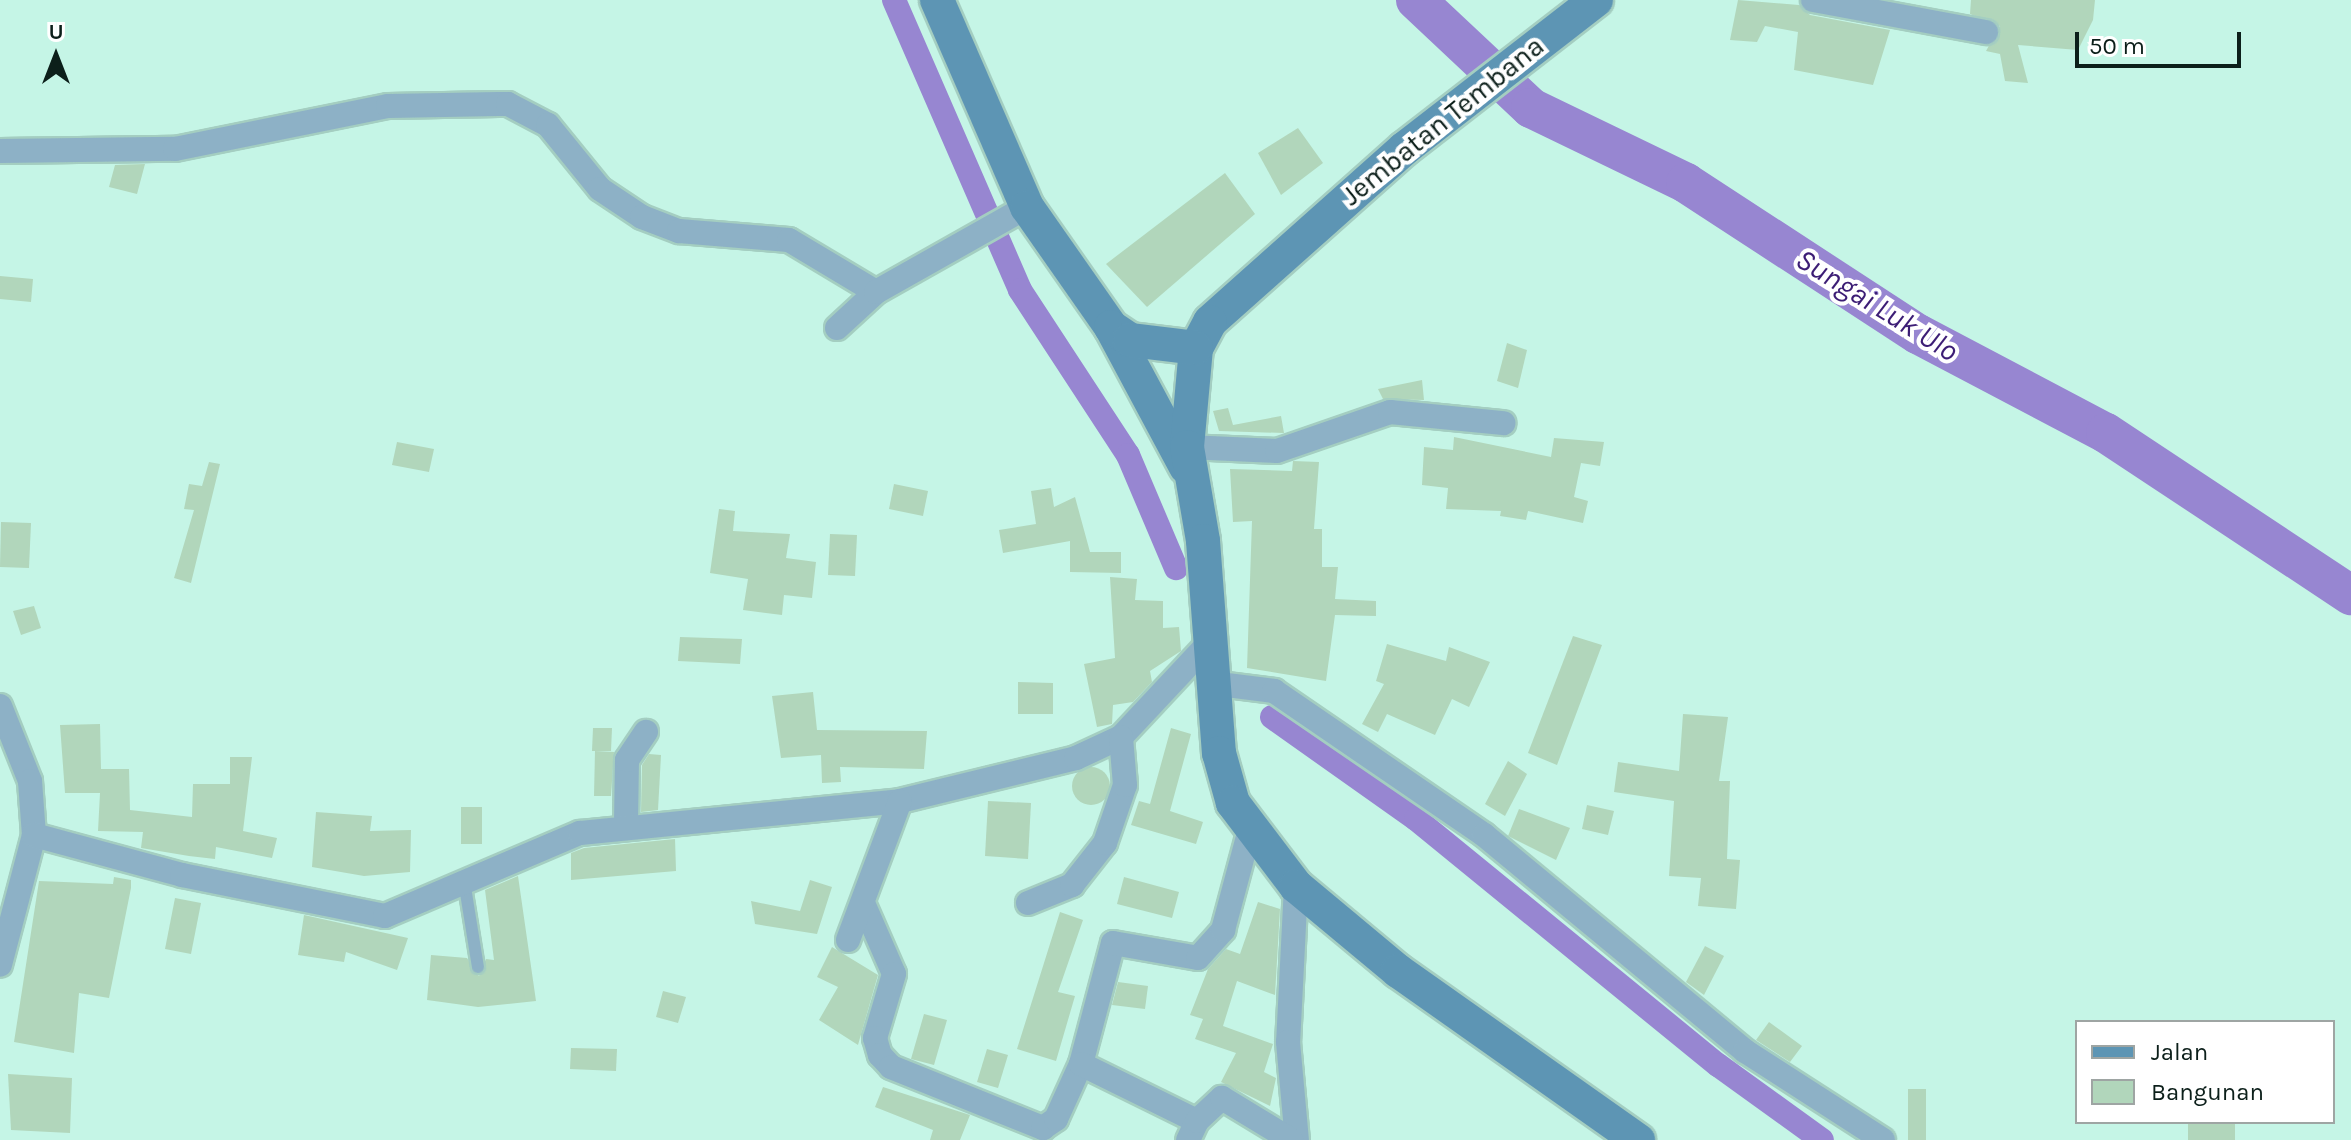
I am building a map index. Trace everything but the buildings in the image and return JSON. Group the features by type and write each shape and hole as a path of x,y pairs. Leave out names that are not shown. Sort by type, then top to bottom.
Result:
{"main road":[{"path":"937,0 1027,207 1111,327 1195,483"},
{"name":"Jembatan Tembana","path":"1196,348 1210,322 1329,213 1596,0"},
{"path":"1111,327 1130,340 1196,348 1187,447 1195,483 1211,683 1219,753 1250,829 1296,886 1398,971 1638,1140"}],"street":[{"path":"1813,0 1986,32"},
{"path":"0,151 175,149 388,106 508,104 548,125 600,189 642,217 679,231 789,240 876,292"},
{"path":"837,328 876,292 963,237 1027,207"},
{"path":"1187,447 1277,451 1390,412 1503,423"},
{"path":"34,835 361,914 410,910 580,833 626,823 900,801 1076,758 1121,737 1209,643"},
{"path":"1211,683 1259,685 1301,709 1484,835 1745,1051 1883,1140"},
{"path":"0,706 30,781 34,835 0,965"},
{"path":"626,823 626,766 646,732"},
{"path":"1028,903 1072,885 1105,843 1125,785 1121,737"},
{"path":"848,940 900,801"},
{"path":"863,903 894,974 875,1044 891,1067 1043,1128 1056,1119 1081,1064 1113,943 1198,958 1223,930 1250,829"},
{"path":"1294,1140 1288,1042 1296,886"},
{"path":"1081,1064 1192,1130 1222,1098 1294,1140"}],"lane":[{"path":"465,887 478,967"}],"waterway":[{"path":"894,0 1020,290 1128,455 1176,568"},
{"name":"Sungai Luk Ulo","path":"1416,0 1531,108 1686,183 1918,334 2106,433 2351,595"},
{"path":"1272,717 1416,819 1718,1065 1822,1140"}]}
